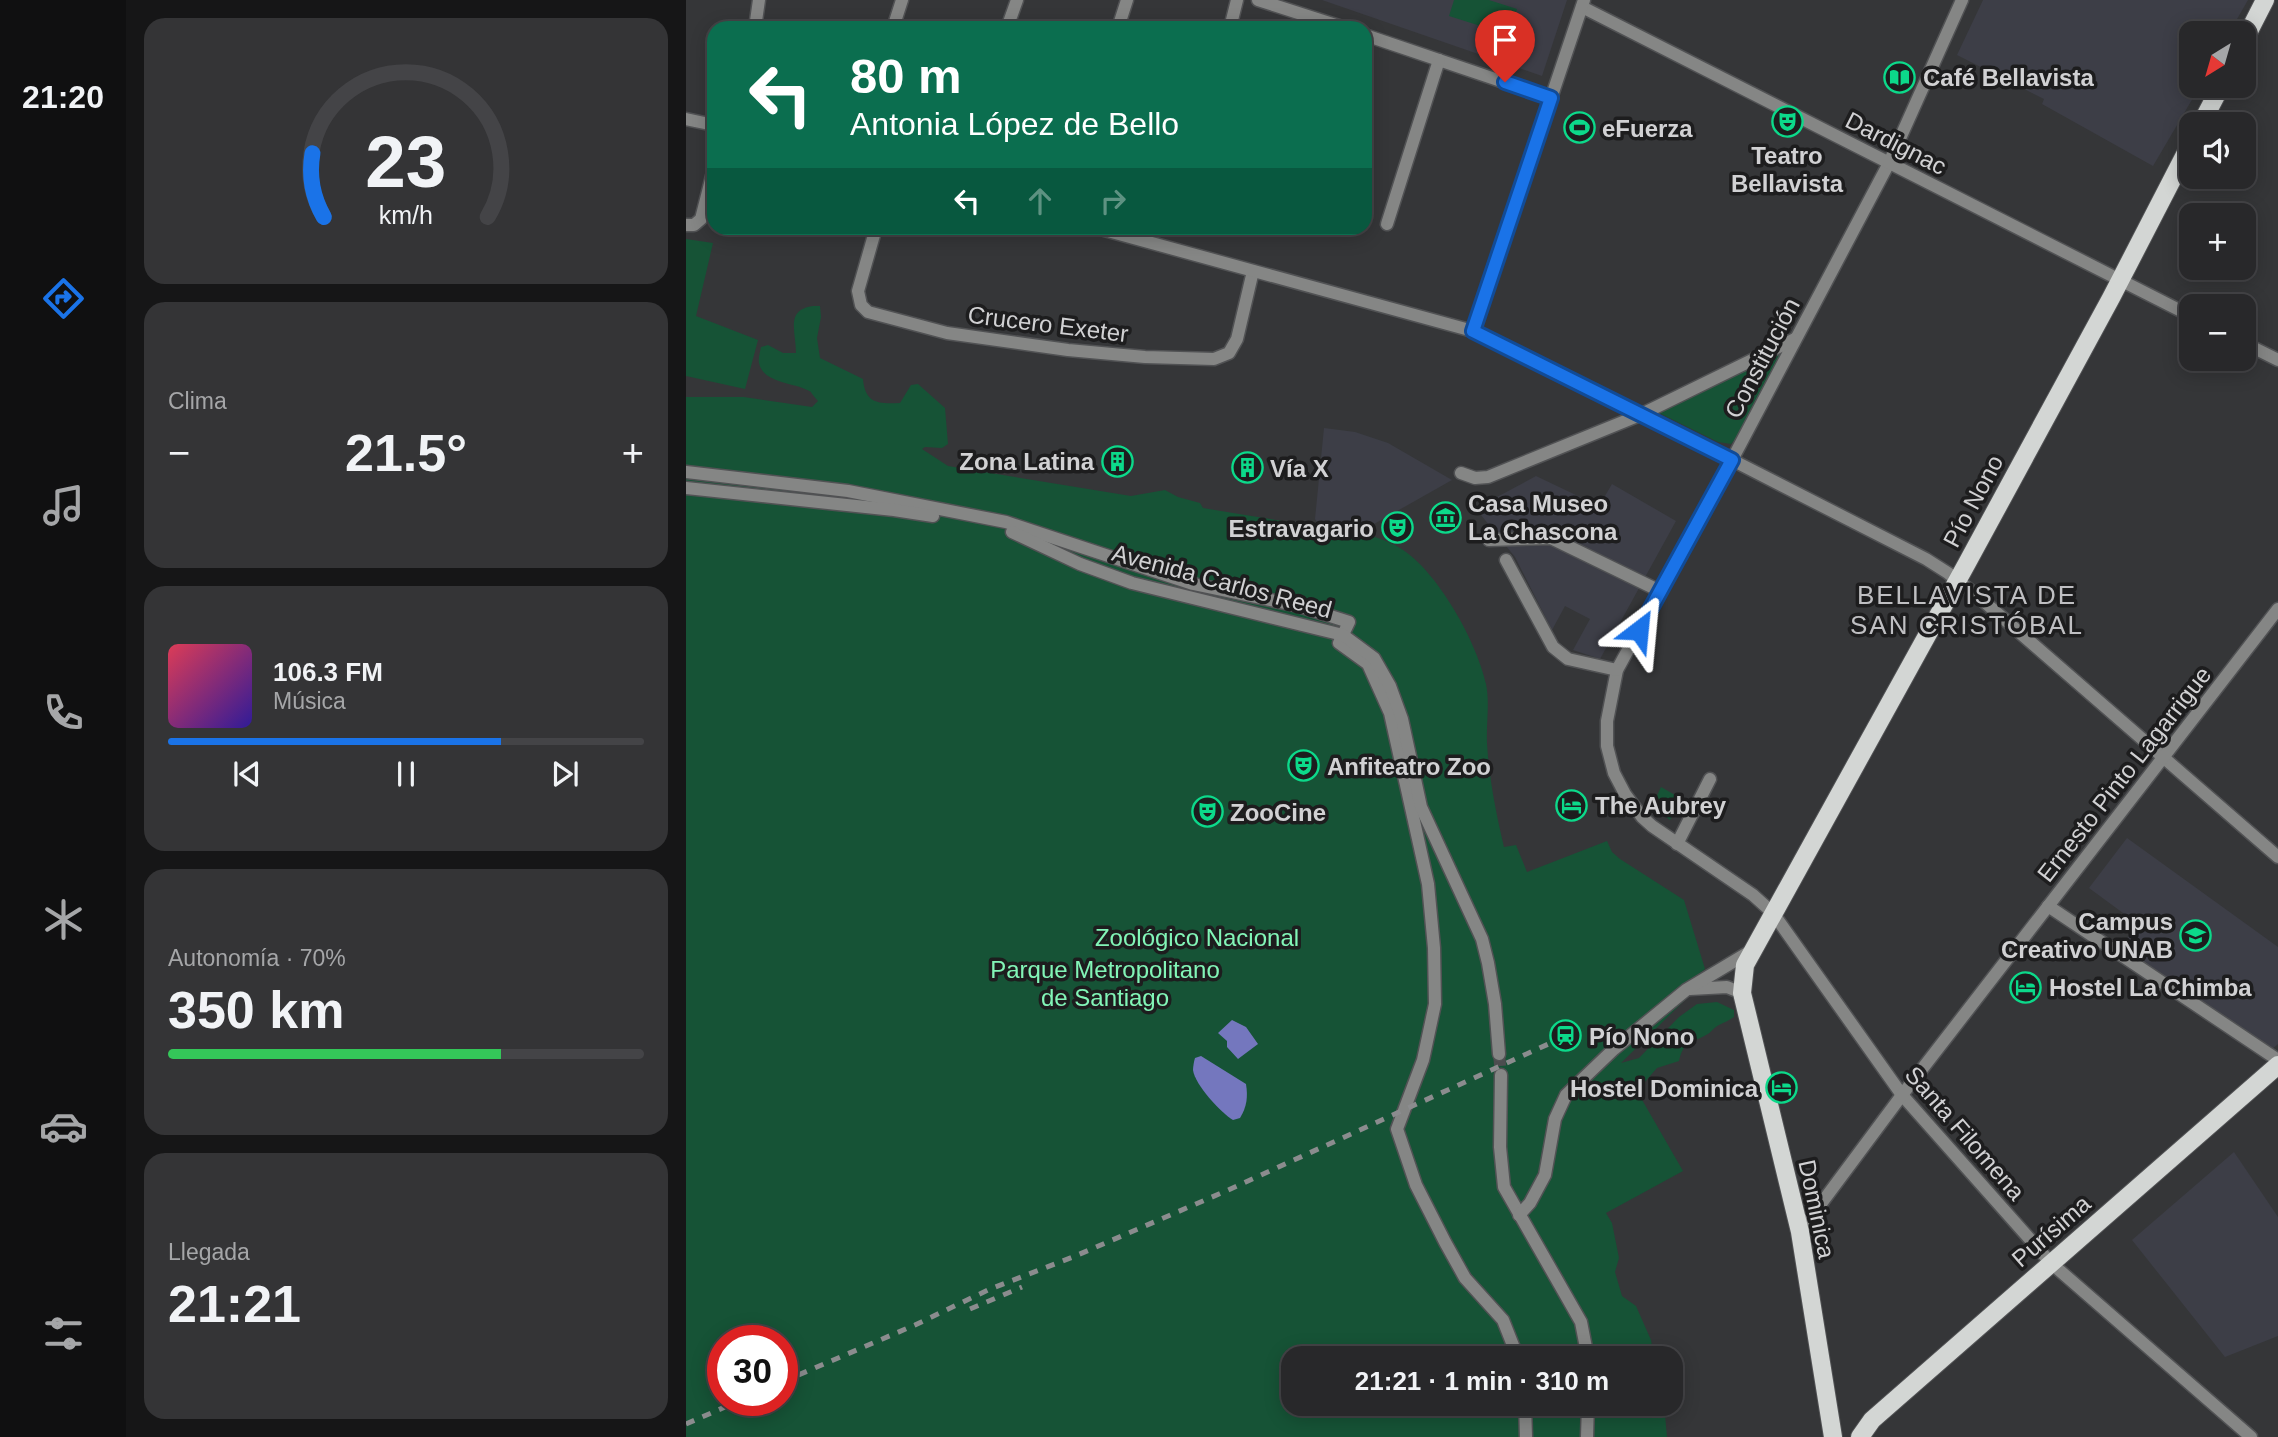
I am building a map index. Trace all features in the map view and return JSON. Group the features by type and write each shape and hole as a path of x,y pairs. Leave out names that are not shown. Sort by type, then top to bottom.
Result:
{"main road":[{"path":"2254,21 2265,0"},
{"name":"Pío Nono","path":"1742,993 1742,978 1751,951 1958,580 2179,166"},
{"name":"Dominica","path":"1742,993 1800,1232 1833,1437"},
{"name":"Purísima","path":"1860,1437 1872,1420 2278,1062"},
{"path":"1828,1407 1832,1415 1846,1426 1864,1425 1872,1420"}],"street":[{"path":"756,21 759,0"},
{"path":"895,21 902,0"},
{"path":"1010,21 1017,0"},
{"path":"1120,21 1127,0"},
{"path":"1232,21 1237,0"},
{"path":"1258,0 1322,21"},
{"name":"Constitución","path":"1773,913 1753,895 1642,817 1625,794 1614,773 1607,746 1607,721 1617,670 1889,163 1962,0"},
{"path":"1473,331 1583,4"},
{"name":"Dardignac","path":"1583,4 2179,310"},
{"path":"1372,37 1551,98"},
{"path":"1387,224 1439,60"},
{"path":"686,120 707,124"},
{"path":"692,224 703,215 707,198"},
{"name":"Crucero Exeter","path":"874,235 858,291 861,305 869,312 947,332 1068,350 1183,359 1214,359 1225,356 1237,339 1253,271"},
{"path":"1122,235 1473,331 1926,559 1958,580 2278,857"},
{"path":"1461,473 1475,478 1488,477 1640,415 1796,339"},
{"path":"2256,349 2278,360"},
{"path":"686,472 848,491 1006,522 1192,584 1334,615 1349,622 1341,639 1368,664 1390,713 1428,884 1434,948 1435,1004 1423,1060 1397,1129 1416,1185 1445,1242 1465,1278 1503,1320 1513,1346"},
{"name":"Avenida Carlos Reed","path":"686,488 881,508 1019,533 1080,564 1132,583 1341,639 1374,658 1390,686 1402,719 1420,807 1482,939 1495,1004 1499,1054"},
{"path":"1489,540 1551,538 1660,591"},
{"path":"1506,560 1553,647 1568,659 1617,670"},
{"name":"Ernesto Pinto Lagarrigue","path":"1800,1232 1902,1095 2278,609"},
{"path":"1677,844 1710,779"},
{"path":"2049,906 2278,1062"},
{"name":"Santa Filomena","path":"1773,913 1902,1095 2052,1263 2251,1437"},
{"path":"1519,1215 1530,1203 1545,1175 1555,1119 1566,1094 1614,1049 1686,990 1751,951"},
{"path":"1686,990 1727,987 1742,993"},
{"path":"1501,1075 1500,1147 1504,1187 1581,1322 1586,1346"},
{"path":"1525,1416 1526,1437"},
{"path":"1587,1437 1588,1416"}],"shaded area":[{"path":"1322,0 1567,0 1542,76"},
{"path":"1983,0 2248,0 2236,21 2179,21 2179,98 2193,98 2185,112 2179,112 2179,122 2153,166 2042,104 2044,99 1957,55"},
{"path":"1324,428 1355,432 1388,443 1452,480 1360,532 1318,524 1315,519"},
{"path":"1536,476 1599,506 1612,484 1676,521 1600,659 1573,650 1590,619 1565,606 1552,630 1515,557 1481,515 1500,503 1497,497"},
{"name":"Campus Creativo UNAB","path":"2127,838 2278,947 2278,1044 2271,1050 2119,950 2138,924 2089,888"},
{"path":"2234,1152 2278,1217 2278,1336 2225,1357 2132,1240"}],"green space":[{"path":"1454,0 1489,0 1517,9 1509,35 1449,16"},
{"path":"686,239 713,243 696,316 758,340 745,389 686,376"},
{"name":"Parque Metropolitano de Santiago","path":"820,306 817,338 820,358 863,379 867,393 874,401 900,403 911,385 918,384 945,408 948,444 942,448 922,449 948,466 1131,496 1165,490 1200,503 1203,508 1358,533 1400,548 1428,573 1454,608 1481,667 1487,691 1489,769 1504,847 1516,845 1527,872 1607,841 1612,852 1620,859 1684,900 1705,969 1683,986 1690,995 1621,1063 1639,1058 1679,1017 1697,1004 1717,1002 1734,1010 1734,1017 1688,1044 1679,1061 1657,1068 1637,1091 1683,1171 1606,1213 1612,1223 1619,1258 1615,1272 1622,1296 1636,1306 1652,1346 1281,1346 1281,1416 1665,1416 1667,1437 686,1437 686,397 744,397 812,407 818,401 811,392 773,379 762,370 759,361 761,347 768,345 783,353 796,353 794,323 804,308"},
{"path":"1795,332 1738,436 1731,444 1718,442 1645,406"},
{"path":"1661,787 1682,799 1670,820 1653,804"}],"water":[{"path":"1232,1020 1246,1027 1258,1044 1238,1059 1227,1047 1227,1041 1218,1033"},
{"path":"1201,1056 1246,1084 1246,1101 1240,1118 1233,1120 1228,1116 1198,1083 1193,1067 1195,1058"}],"tunnel":[{"path":"1499,1054 1501,1075"}],"railway":[{"path":"798,1375 915,1325 990,1289 1073,1257 1226,1191 1566,1036"},
{"path":"970,1309 1022,1287"},
{"path":"686,1424 707,1415"}],"place":[{"name":"Café Bellavista","path":"1900,77"},
{"name":"Teatro Bellavista","path":"1787,121"},
{"name":"eFuerza","path":"1579,128"},
{"name":"Zona Latina","path":"1117,461"},
{"name":"Vía X","path":"1247,468"},
{"name":"Casa Museo La Chascona","path":"1445,517"},
{"name":"Estravagario","path":"1397,528"},
{"name":"Anfiteatro Zoo","path":"1304,766"},
{"name":"The Aubrey","path":"1572,805"},
{"name":"ZooCine","path":"1207,812"},
{"name":"Campus Creativo UNAB","path":"2196,935"},
{"name":"Hostel La Chimba","path":"2026,987"},
{"name":"Pío Nono","path":"1566,1036"},
{"name":"Hostel Dominica","path":"1781,1088"}],"district":[{"name":"BELLAVISTA DE SAN CRISTÓBAL","path":"1967,610"}],"route":[{"path":"1505,82 1551,98 1473,331 1732,460 1639,630"}],"park label":[{"name":"Zoológico Nacional","path":"1197,937"}]}
